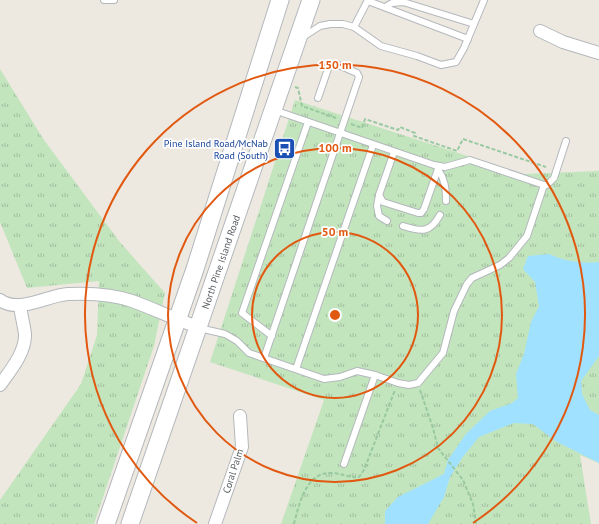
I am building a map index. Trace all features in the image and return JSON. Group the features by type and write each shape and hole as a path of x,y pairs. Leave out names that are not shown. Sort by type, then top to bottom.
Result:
{"main road":[{"path":"106,524 195,269 280,0"},
{"name":"North Pine Island Road","path":"130,524 311,0"}],"street":[{"path":"540,31 563,42 599,53"},
{"path":"0,300 20,306 66,294 96,294 131,301 198,327"},
{"path":"0,385 15,364 22,350 25,336 20,306"},
{"name":"Coral Palm","path":"215,524 242,447 240,416"}],"lane":[{"path":"104,0 114,0"},
{"path":"354,27 368,0 468,39"},
{"path":"296,44 320,26 342,24 354,27 381,46 417,56 441,65 456,62 468,39 484,0"},
{"path":"385,7 392,3 403,2 474,24"},
{"path":"264,358 360,77 357,73 336,64 329,66 318,98"},
{"path":"274,110 439,167 454,165 470,160 544,185 547,185 554,178 566,141"},
{"path":"272,336 242,313 308,122"},
{"path":"296,369 373,145"},
{"path":"387,221 379,216 377,206 379,195 394,152"},
{"path":"379,195 383,202 421,213 424,209 439,167"},
{"path":"439,167 444,179 446,201"},
{"path":"198,327 225,334 237,341 249,353 324,378 340,376 357,371 375,375 398,383 409,385 418,383 443,353 454,311 467,284 472,278 500,265 509,258 526,236 544,185"},
{"path":"403,226 418,231 427,230 435,224 440,215"},
{"path":"344,464 375,375"}],"path":[{"path":"294,86 298,88 302,106 362,128 365,119 398,130 400,127 415,132 414,136 457,151 463,139 546,167"},
{"path":"419,388 433,428 438,448 463,480 473,504 476,524"}],"green space":[{"path":"0,69 44,140 119,241 165,293 154,346 94,524 0,524 0,500 81,384 97,335 99,281 27,288 0,222"},
{"path":"295,100 523,174 599,171 599,463 580,455 591,524 281,524 324,400 210,362"}],"water":[{"path":"549,254 573,261 586,263 599,262 599,356 581,381 582,394 590,410 599,415 599,463 557,442 533,424 514,423 479,437 462,458 450,477 444,497 428,524 385,524 385,511 398,497 444,474 448,460 466,434 490,411 512,403 518,398 516,374 524,354 531,322 539,306 535,282 523,269 528,256"}],"place":[{"name":"Pine Island Road/McNab Road (South)","path":"284,149"}]}
